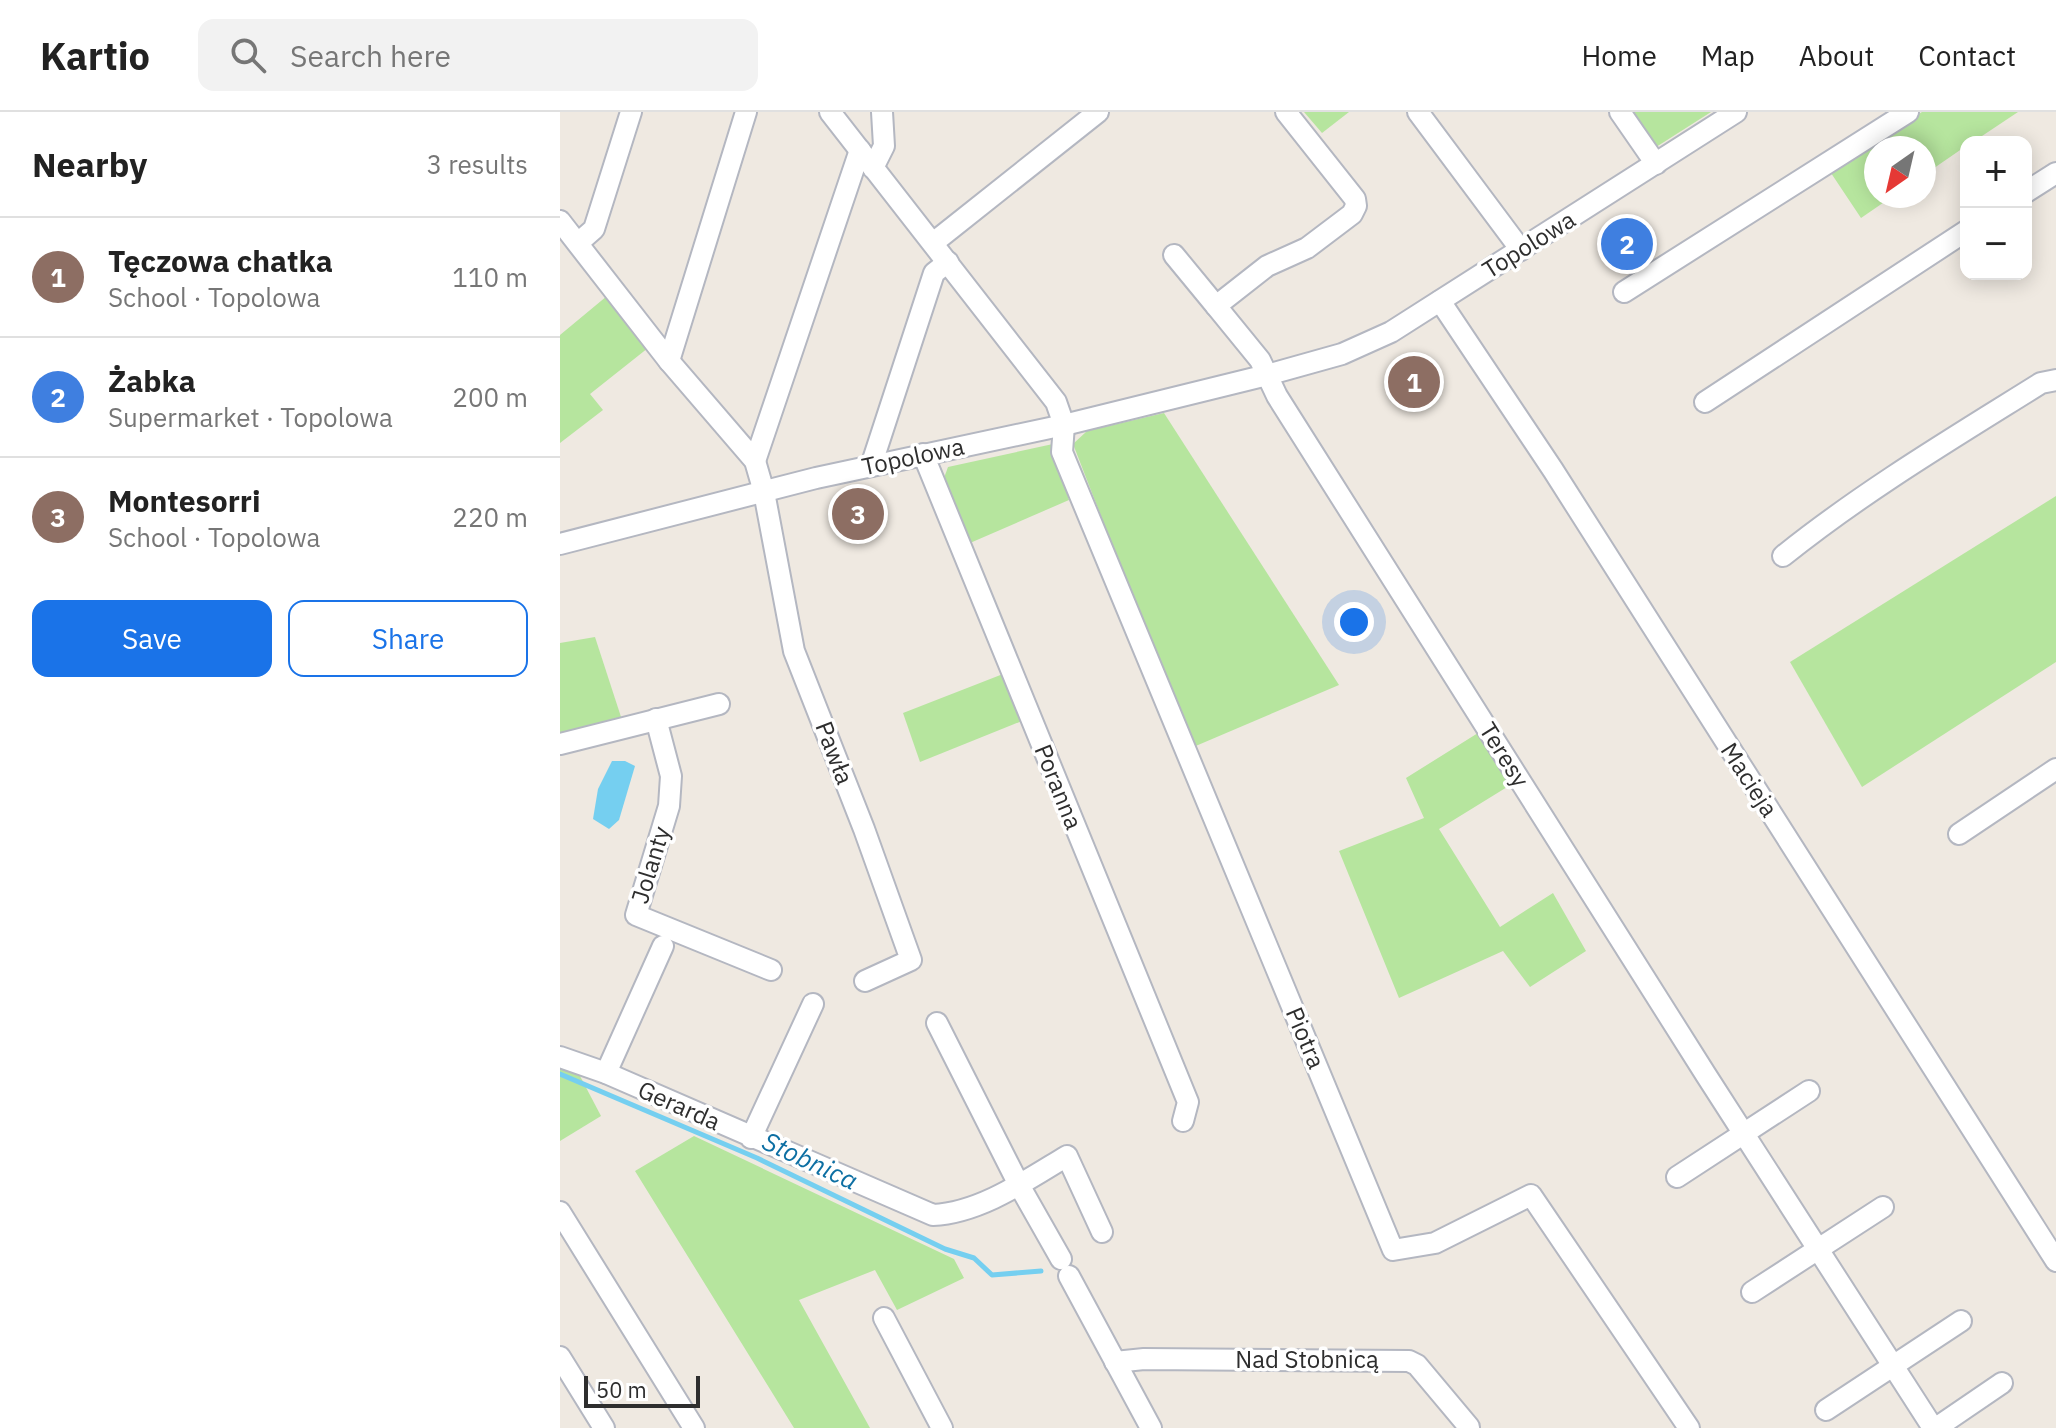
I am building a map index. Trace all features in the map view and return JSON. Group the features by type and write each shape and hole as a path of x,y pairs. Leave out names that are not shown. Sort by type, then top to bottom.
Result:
{"street":[{"path":"578,243 594,229 631,112"},
{"path":"669,361 746,112"},
{"path":"830,112 1056,402 1064,425"},
{"path":"873,168 884,146 882,112"},
{"path":"933,243 1098,112"},
{"path":"1216,306 1267,266 1307,248 1352,214 1356,206 1355,199 1286,112"},
{"path":"1418,112 1521,250"},
{"path":"1620,112 1656,164"},
{"name":"Topolowa","path":"560,544 871,466 1064,425 1267,375 1369,344 1736,112"},
{"path":"1624,292 1908,112"},
{"path":"755,461 860,150"},
{"path":"2032,188 2056,173"},
{"path":"560,221 669,361 755,461 764,492"},
{"path":"1705,402 1960,235"},
{"path":"1174,255 1260,360 1267,375"},
{"path":"871,466 934,273 948,262"},
{"name":"Macieja","path":"1440,301 1553,470 2056,1261"},
{"name":"Teresy","path":"1267,375 1743,1133 1934,1428 2002,1383"},
{"path":"1783,556 1834,515 1934,450 2041,383 2056,380"},
{"name":"Piotra","path":"1064,425 1062,452 1393,1250 1435,1243 1531,1195 1689,1428"},
{"name":"Poranna","path":"923,454 1188,1102 1183,1121"},
{"name":"Pawła","path":"764,492 794,651 864,829 911,960 865,981"},
{"path":"560,744 719,704"},
{"name":"Jolanty","path":"656,719 671,776 669,806 636,915 771,970"},
{"path":"1959,834 2056,769"},
{"path":"606,1073 663,946"},
{"path":"751,1138 813,1004"},
{"path":"937,1023 1019,1185 1151,1428"},
{"name":"Gerarda","path":"560,1057 606,1073 933,1215 954,1214 1019,1185 1067,1156 1102,1232"},
{"path":"1677,1177 1809,1091"},
{"path":"1752,1292 1883,1207"},
{"path":"560,1212 694,1428"},
{"path":"884,1318 942,1428"},
{"path":"1826,1410 1961,1321"},
{"path":"560,1357 604,1428"},
{"name":"Nad Stobnicą","path":"1115,1362 1144,1359 1409,1361 1417,1365 1469,1428"}],"green space":[{"path":"1304,112 1349,112 1322,133"},
{"path":"1628,112 1711,112 1653,149"},
{"path":"1922,112 2018,112 1982,136 1960,136 1960,150 1936,167 1936,136 1884,136"},
{"path":"1864,148 1864,208 1876,208 1861,218 1829,170"},
{"path":"607,296 648,348 590,394 603,410 560,443 560,335"},
{"path":"1164,413 1339,685 1191,748 1073,444 1087,431"},
{"path":"1053,444 1069,500 970,543 944,478 948,467"},
{"path":"2056,496 2056,662 1862,787 1790,662"},
{"path":"595,637 622,720 560,734 560,643"},
{"path":"1003,674 1022,721 920,762 903,713"},
{"path":"1478,733 1512,784 1439,829 1500,927 1553,893 1586,951 1530,987 1503,951 1399,998 1339,851 1424,818 1406,778"},
{"path":"560,1067 580,1076 601,1116 560,1141"},
{"path":"694,1136 954,1259 964,1278 897,1310 875,1270 799,1300 870,1428 794,1428 635,1171"}],"water":[{"path":"612,761 625,761 635,766 619,820 609,829 593,819 598,789"}],"waterway":[{"name":"Stobnica","path":"560,1074 757,1158 945,1249 974,1258 992,1275 1041,1271"}],"place":[{"name":"Żabka","path":"1627,244"},
{"name":"Tęczowa chatka","path":"1414,382"},
{"name":"Montesorri","path":"858,514"}]}
